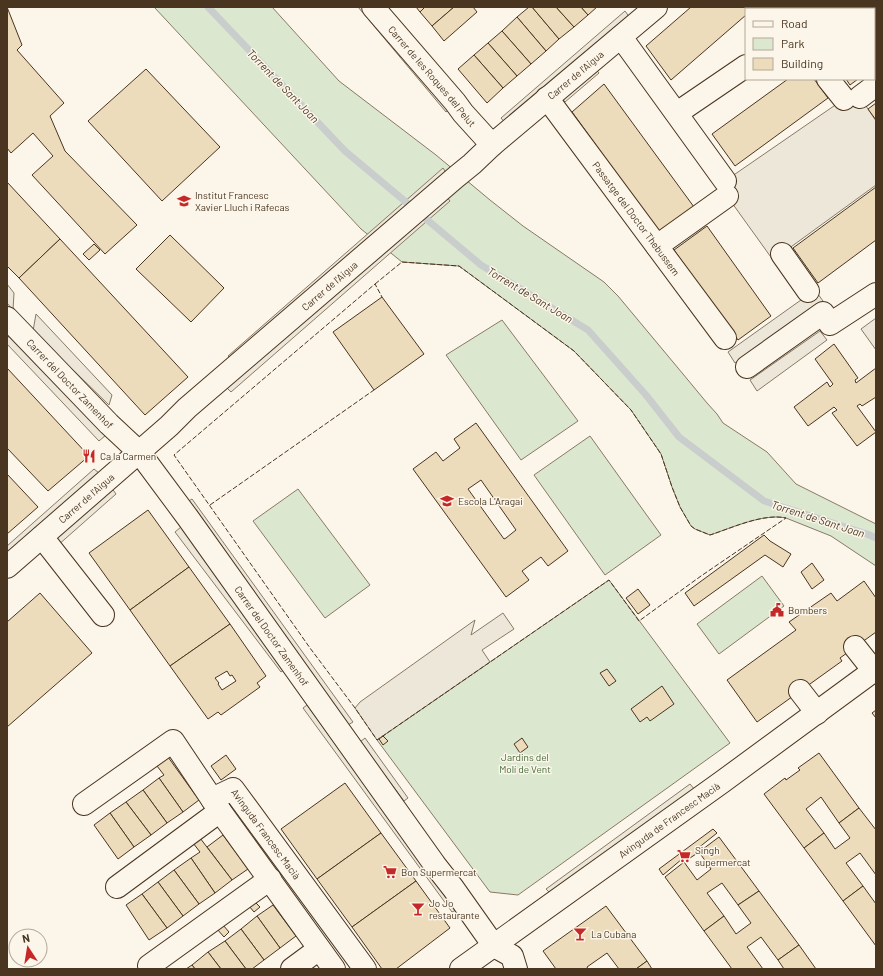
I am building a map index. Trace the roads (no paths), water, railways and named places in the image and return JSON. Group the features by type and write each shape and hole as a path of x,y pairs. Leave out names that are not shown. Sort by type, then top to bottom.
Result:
{"street":[{"name":"Carrer de les Roques del Pelut","path":"373,7 492,145"},
{"name":"Carrer de l'Aigua","path":"7,567 118,472 194,403 472,164 492,145 656,7"},
{"path":"621,37 677,113 726,188 657,246"},
{"path":"677,113 745,67"},
{"path":"830,80 860,94"},
{"name":"Passatge del Doctor Thebussem","path":"547,98 725,338"},
{"path":"782,254 808,291"},
{"path":"747,367 823,313 830,324 876,294"},
{"name":"Carrer del Doctor Zamenhof","path":"9,324 139,452 494,946 512,956 516,969"},
{"path":"42,537 103,615"},
{"path":"855,647 875,670"},
{"name":"Avinguda de Francesc Macià","path":"461,969 722,782 875,670"},
{"path":"800,691 816,713"},
{"path":"84,804 173,741 216,805 117,887"},
{"name":"Avinguda Francesc Macià","path":"334,969 216,805 232,789 366,969"},
{"path":"149,966 270,880"},
{"path":"292,969 319,949"}],"waterway":[{"name":"Torrent de Sant Joan","path":"208,7 345,151 481,265 588,330 646,395 679,437 764,501 876,538"}],"place":[{"name":"Institut Francesc Xavier Lluch i Rafecas","path":"184,201"},
{"name":"Ca la Carmen","path":"89,456"},
{"name":"Escola L'Aragai","path":"447,501"},
{"name":"Bombers","path":"777,610"},
{"name":"Singh supermercat","path":"684,856"},
{"name":"Bon Supermercat","path":"390,872"},
{"name":"Jo Jo restaurante","path":"418,909"},
{"name":"La Cubana","path":"580,934"}],"park label":[{"name":"Jardins del Molí de Vent","path":"525,762"}]}
